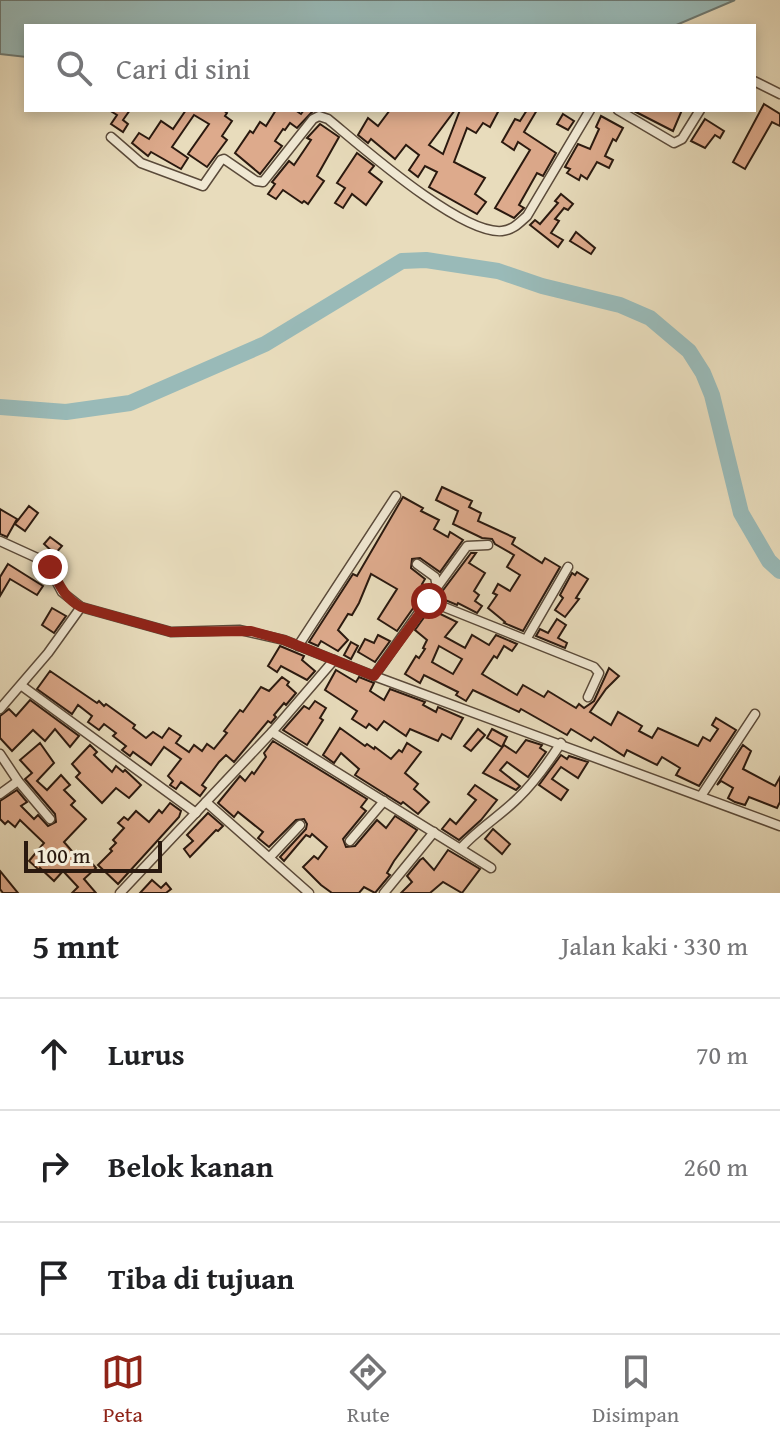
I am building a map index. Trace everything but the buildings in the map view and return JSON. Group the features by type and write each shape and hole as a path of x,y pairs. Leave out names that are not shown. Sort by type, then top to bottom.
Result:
{"street":[{"path":"756,82 780,94"},
{"path":"111,137 141,163 203,186 217,164 224,159 256,181 263,182 313,119 319,116 328,119 410,185 444,208 486,230 501,231 514,228 527,216 589,112"},
{"path":"621,112 674,143 682,139 699,112"},
{"path":"298,646 396,496"},
{"path":"0,541 46,562 62,592 81,607 159,630 240,630 298,646 780,826"},
{"path":"374,676 467,546 488,545"},
{"path":"417,564 435,577 437,587"},
{"path":"527,638 568,567"},
{"path":"429,601 598,669 588,697"},
{"path":"0,709 22,686 81,607"},
{"path":"120,893 272,732 334,660"},
{"path":"22,686 196,813"},
{"path":"701,796 755,714"},
{"path":"272,732 491,868"},
{"path":"461,848 516,800 561,743"},
{"path":"0,754 50,819"},
{"path":"0,794 18,781"},
{"path":"350,841 384,801"},
{"path":"206,802 309,893"},
{"path":"270,857 300,825"},
{"path":"384,893 434,832"}],"water":[{"path":"0,0 735,0 679,24 24,24 24,57 0,54"}],"waterway":[{"path":"0,407 66,412 130,403 265,344 402,261 426,260 498,271 542,286 620,305 650,318 689,351 712,395 741,513 769,561 780,571"}],"route":[{"path":"50,567 62,592 81,607 171,632 251,631 284,640 374,676 429,601"}]}
